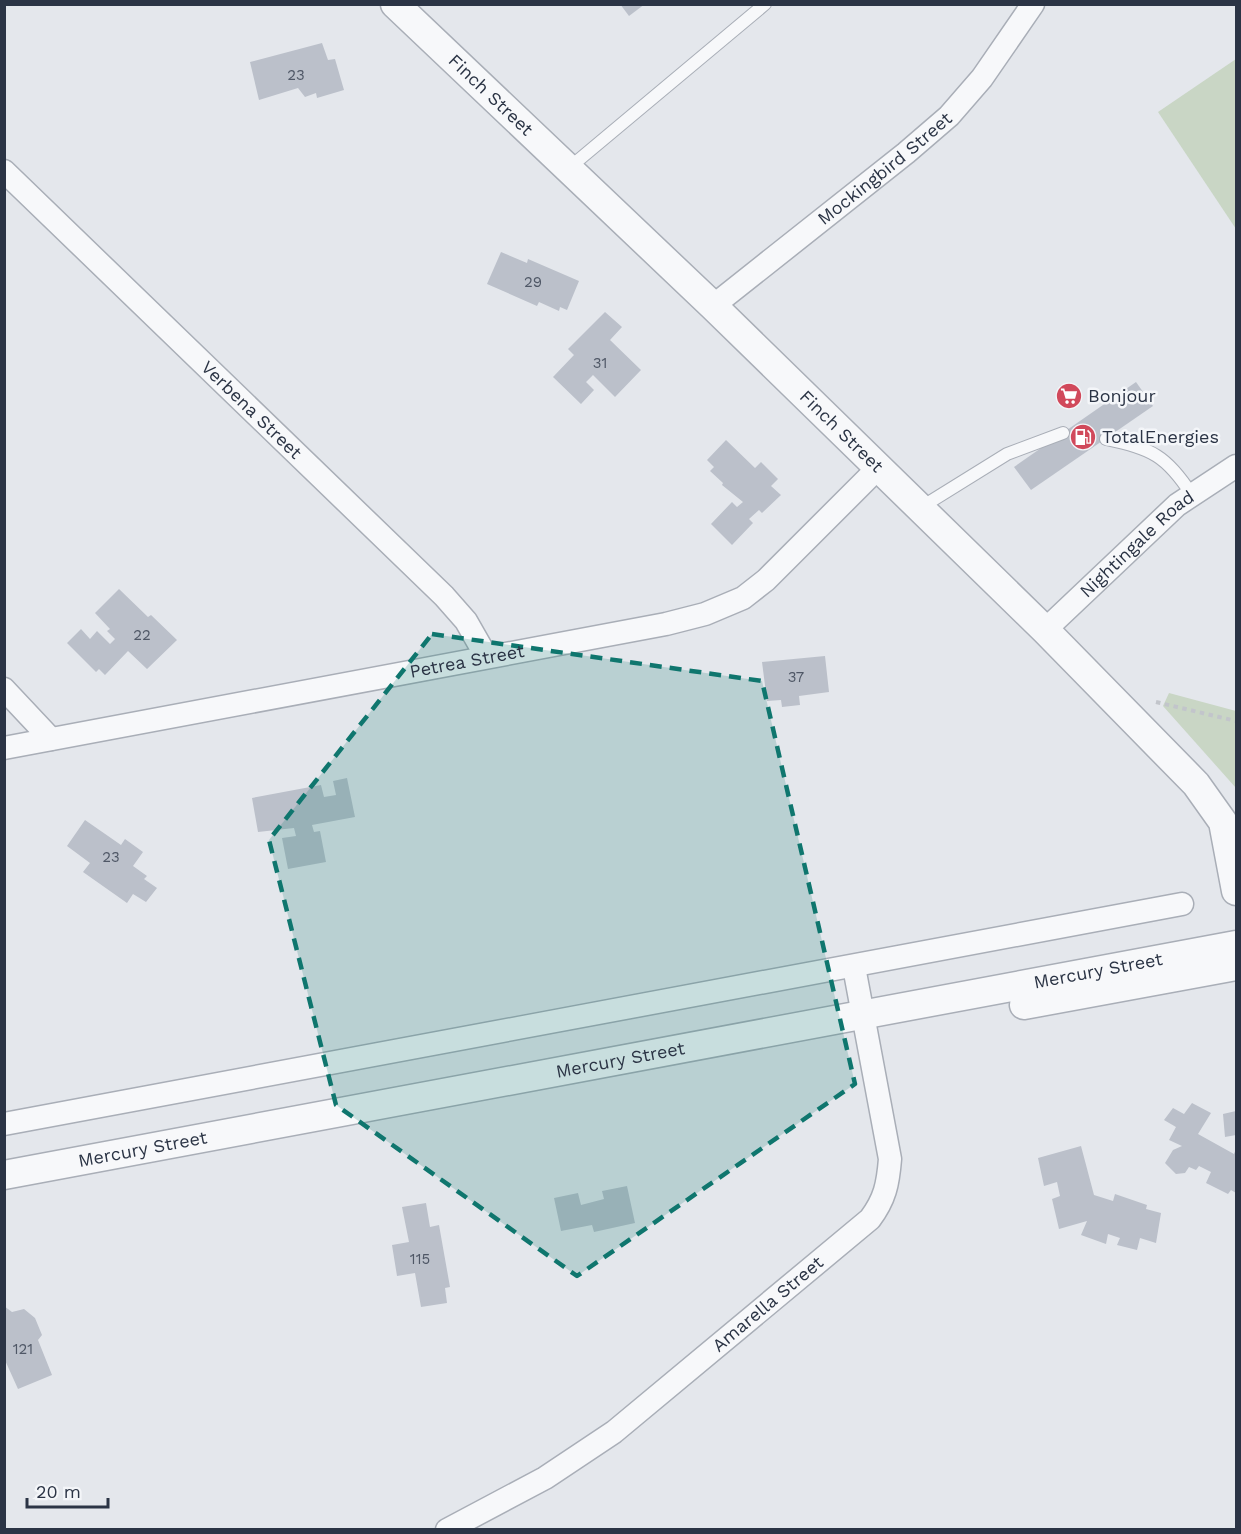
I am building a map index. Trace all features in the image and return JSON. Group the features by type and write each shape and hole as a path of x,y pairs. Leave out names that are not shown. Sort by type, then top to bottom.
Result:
{"street":[{"name":"Finch Street","path":"395,4 713,306 1045,630 1196,784 1223,822 1234,859 1236,891"},
{"name":"Mockingbird Street","path":"713,306 906,153 949,116 982,78 1033,4"},
{"name":"Verbena Street","path":"4,171 444,596 465,621 486,656"},
{"name":"Nightingale Road","path":"1045,630 1128,549 1192,495 1236,466"},
{"name":"Petrea Street","path":"4,748 666,624 705,614 743,598 766,580 878,469"},
{"path":"4,688 51,739"},
{"path":"4,1124 1182,904"},
{"name":"Mercury Street","path":"4,1193 864,1024 1236,945"},
{"name":"Mercury Street","path":"4,1175 864,1024 1236,966"},
{"name":"Amarella Street","path":"447,1530 545,1478 614,1432 870,1219 888,1188 890,1159 854,967"}],"lane":[{"path":"569,168 765,4"},
{"path":"919,508 1007,454 1063,433"},
{"path":"1106,439 1138,446 1158,455 1176,471 1192,495"}],"path":[{"path":"1154,702 1236,721"}],"highlighted area":[{"path":"432,634 762,681 855,1084 577,1276 336,1105 269,840"}],"green space":[{"path":"1236,59 1236,229 1158,112"},
{"path":"1169,693 1236,711 1236,788 1163,706"}],"building":[{"path":"620,4 645,4 629,16"},
{"path":"322,43 328,60 335,59 344,90 317,98 316,93 305,97 298,88 259,100 250,62"},
{"path":"501,252 527,263 528,259 579,281 567,310 560,307 559,311 539,302 537,306 487,284"},
{"path":"605,312 622,327 610,340 641,370 615,397 593,375 586,382 594,390 581,404 553,377 574,355 568,349"},
{"path":"1136,382 1153,406 1031,490 1014,467"},
{"path":"726,440 755,468 761,462 778,479 771,486 781,495 762,513 759,510 749,519 753,523 732,545 711,524 732,502 737,507 743,502 722,485 723,483 710,471 714,467 707,460"},
{"path":"119,589 148,617 151,615 177,640 147,669 128,651 105,675 99,669 96,672 67,643 81,629 90,639 97,631 110,644 115,639 107,631 110,629 95,613"},
{"path":"825,656 829,692 799,696 800,705 782,707 781,700 767,701 762,662"},
{"path":"347,778 355,817 312,825 314,832 320,831 326,862 288,869 282,838 296,836 294,828 258,832 252,798 321,785 324,797 336,795 333,781"},
{"path":"85,820 121,845 125,839 143,852 133,866 147,876 144,879 157,888 146,902 133,894 127,903 83,872 90,863 67,846"},
{"path":"1192,1103 1211,1113 1198,1134 1234,1154 1236,1149 1236,1193 1231,1190 1228,1194 1206,1183 1211,1172 1199,1166 1196,1170 1189,1167 1185,1173 1176,1174 1165,1163 1173,1150 1182,1146 1169,1140 1176,1127 1164,1120 1173,1108 1184,1114"},
{"path":"1236,1111 1236,1135 1225,1137 1223,1114"},
{"path":"1081,1146 1094,1195 1113,1201 1115,1194 1147,1205 1146,1209 1161,1213 1156,1243 1140,1238 1137,1250 1117,1245 1120,1238 1108,1234 1106,1244 1081,1235 1087,1221 1059,1229 1052,1199 1060,1196 1057,1182 1044,1186 1038,1158"},
{"path":"627,1186 635,1223 594,1232 592,1225 561,1231 554,1198 578,1193 581,1205 604,1199 602,1191"},
{"path":"426,1203 430,1227 439,1225 450,1287 445,1288 447,1303 421,1307 415,1273 397,1276 392,1245 409,1242 402,1207"},
{"path":"4,1306 12,1312 24,1309 35,1318 42,1335 38,1340 52,1375 18,1389 4,1358"}],"place":[{"name":"Bonjour","path":"1069,396"},
{"name":"TotalEnergies","path":"1083,437"}]}
